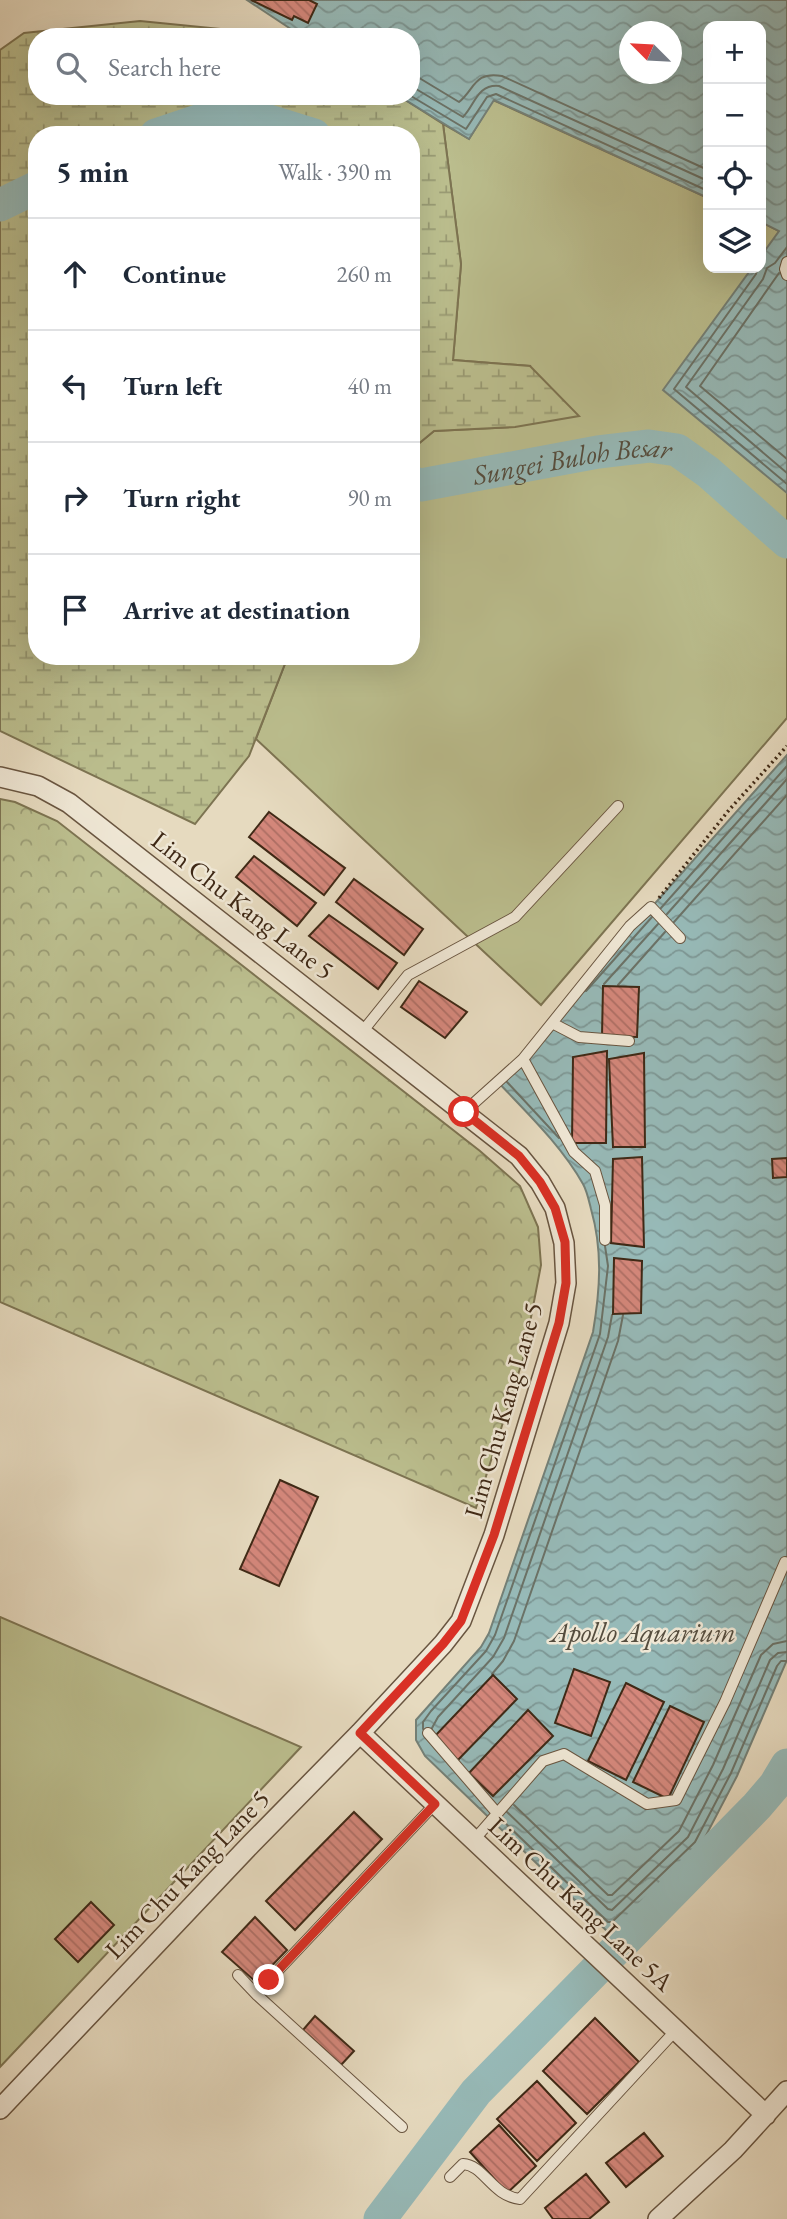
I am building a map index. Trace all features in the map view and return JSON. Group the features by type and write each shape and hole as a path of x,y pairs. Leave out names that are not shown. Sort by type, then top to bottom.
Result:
{"street":[{"name":"Lim Chu Kang Lane 5","path":"0,777 38,786 69,803 519,1156 540,1182 555,1208 565,1242 566,1283 559,1323 494,1535 461,1621 360,1733 251,1843 0,2109"},
{"name":"Lim Chu Kang Lane 5A","path":"360,1733 766,2115"},
{"path":"658,2219 698,2184 787,2091"}],"lane":[{"path":"787,262 787,275"},
{"path":"362,1032 408,975 514,917 618,806"},
{"path":"464,1112 523,1059 630,926 652,908 680,938"},
{"path":"552,1023 579,1037 629,1041"},
{"path":"523,1059 574,1152 595,1171 605,1205 605,1241"},
{"path":"474,1840 543,1760 564,1754 647,1804 676,1800 725,1702 785,1562"},
{"path":"428,1733 497,1814"},
{"path":"257,1995 435,1804"},
{"path":"238,1975 402,2127"},
{"path":"450,2178 463,2164 472,2165 508,2198 520,2199 676,2030"}],"path":[{"path":"652,908 729,810 787,746"}],"green space":[{"path":"140,21 211,28 72,28"},
{"path":"28,33 28,105 413,105 443,124 461,264 453,360 530,366 579,416 515,427 434,431 420,443 420,126 28,126 28,665 284,665 249,756 195,824 0,731 0,50"},
{"path":"493,100 703,196 703,273 766,273 766,224 779,231 787,332 787,718 541,1005 256,739 285,665 420,665 420,443 434,431 515,427 530,366 453,360 461,264 443,124 469,139"},
{"path":"0,799 15,802 57,821 480,1151 520,1186 538,1227 541,1265 523,1359 476,1508 0,1302"},
{"path":"0,1617 301,1747 0,2067"}],"water":[{"path":"247,0 787,0 787,493 663,390 748,273 766,273 766,249 779,231 766,224 766,21 703,21 703,196 494,100 469,139 414,105 420,105 420,28 289,28"},
{"name":"Apollo Aquarium","path":"787,755 787,1660 737,1776 700,1847 610,1934 425,1756 416,1740 416,1720 481,1647 489,1633 593,1332 597,1301 597,1240 584,1187 554,1143 497,1081"}],"building":[{"path":"251,0 309,0 317,4 308,23 294,16 292,20"},
{"path":"269,812 345,868 324,895 249,837"},
{"path":"254,856 316,903 297,926 236,877"},
{"path":"354,879 423,929 404,955 336,902"},
{"path":"329,915 397,963 378,989 309,936"},
{"path":"419,981 467,1012 445,1038 401,1007"},
{"path":"603,986 639,987 637,1037 602,1036"},
{"path":"607,1051 606,1143 572,1143 573,1057"},
{"path":"644,1053 645,1147 613,1147 609,1059"},
{"path":"642,1157 644,1247 611,1243 613,1159"},
{"path":"787,1158 787,1177 773,1178 772,1159"},
{"path":"614,1258 642,1261 641,1313 613,1314"},
{"path":"280,1480 318,1497 279,1586 240,1569"},
{"path":"574,1669 610,1682 591,1736 555,1723"},
{"path":"493,1675 517,1699 456,1762 434,1737"},
{"path":"626,1683 664,1702 626,1780 588,1761"},
{"path":"670,1706 704,1722 668,1799 633,1782"},
{"path":"528,1710 553,1736 493,1796 469,1773"},
{"path":"354,1812 382,1839 295,1930 266,1901"},
{"path":"91,1902 114,1925 78,1962 55,1939"},
{"path":"255,1917 287,1950 256,1982 222,1952"},
{"path":"315,2016 354,2051 341,2065 303,2030"},
{"path":"595,2018 639,2062 587,2114 543,2071"},
{"path":"537,2081 576,2123 537,2161 497,2119"},
{"path":"499,2125 536,2166 507,2193 470,2152"},
{"path":"644,2133 663,2156 626,2187 606,2163"},
{"path":"586,2174 609,2202 589,2219 553,2219 545,2208"}],"waterway":[{"name":"Sungei Buloh Besar","path":"183,126 198,121 253,116 285,126"},
{"name":"Sungei Buloh Besar","path":"0,205 28,191"},
{"name":"Sungei Buloh Besar","path":"420,485 598,452 649,446 677,450 708,472 787,542"},
{"path":"380,2219 476,2092 757,1806 775,1785 787,1765"}],"route":[{"path":"269,1980 435,1804 360,1733 461,1621 494,1535 559,1323 566,1283 565,1242 555,1208 540,1182 519,1156 464,1112"}]}
